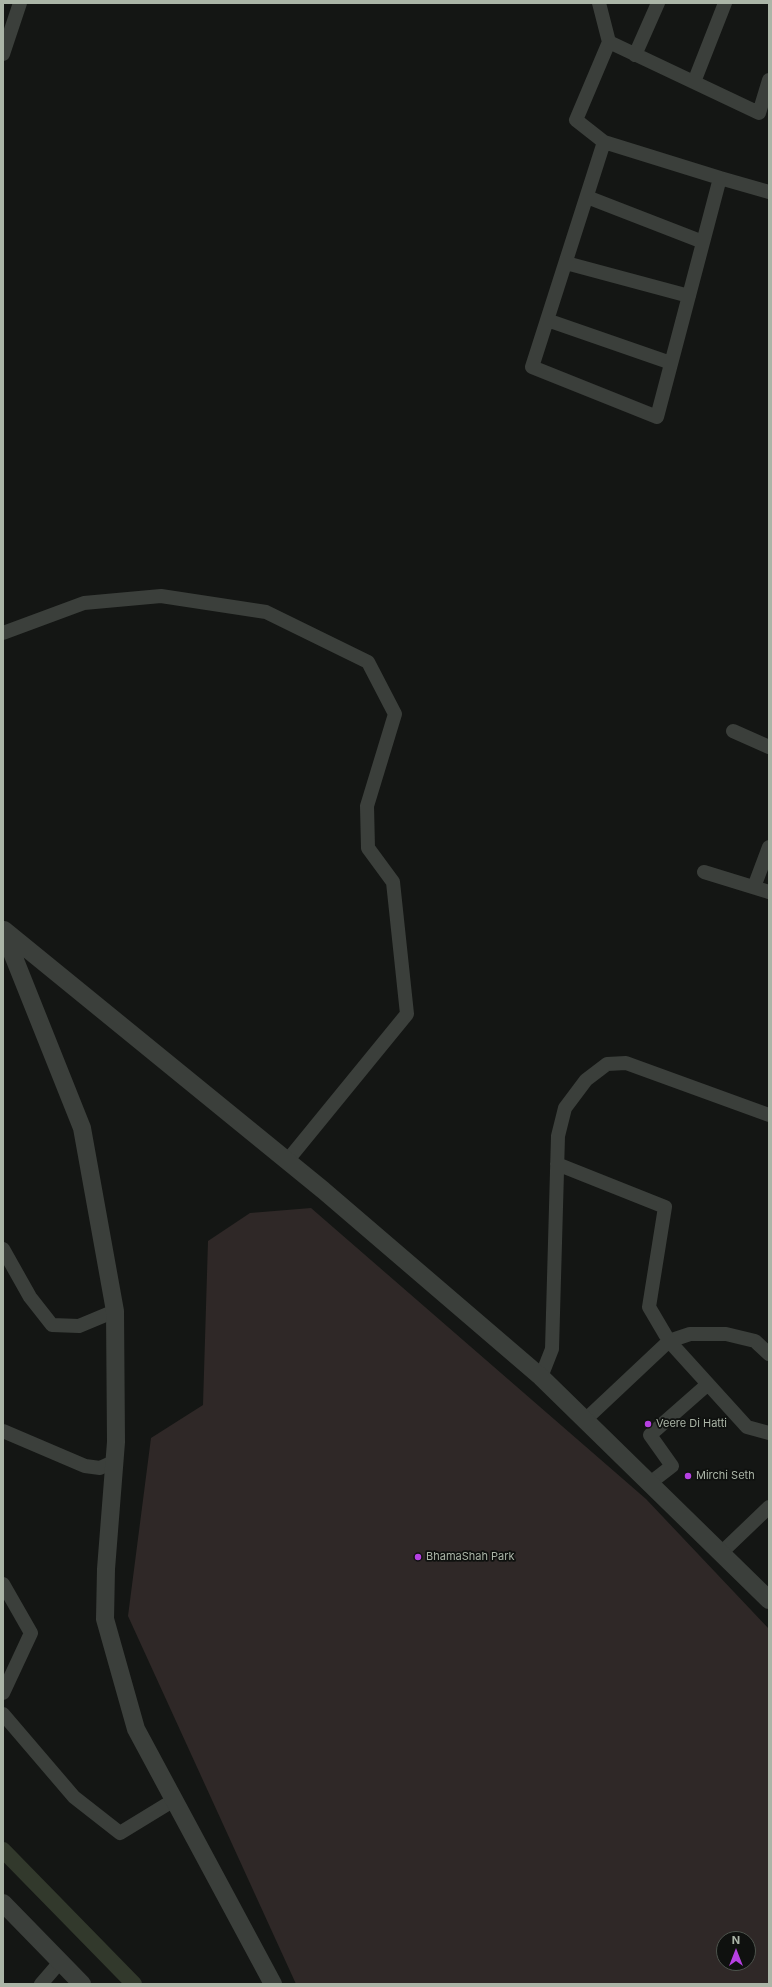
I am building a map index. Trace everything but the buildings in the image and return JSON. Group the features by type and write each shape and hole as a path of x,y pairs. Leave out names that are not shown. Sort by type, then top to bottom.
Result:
{"street":[{"path":"3,54 20,3"},
{"path":"599,3 609,42 576,120 604,142 769,192"},
{"path":"635,55 658,3"},
{"path":"694,82 724,3"},
{"path":"609,42 764,115 769,80"},
{"path":"604,142 532,367 657,417 720,178"},
{"path":"587,197 703,242"},
{"path":"566,263 689,296"},
{"path":"547,320 671,364"},
{"path":"3,633 84,603 161,596 266,612 368,662 395,714 367,806 368,848 393,882 407,1014 287,1161"},
{"path":"733,731 769,747"},
{"path":"754,887 769,847"},
{"path":"704,872 769,892"},
{"path":"273,1984 136,1729 105,1619 106,1569 114,1461 115,1311 82,1128 3,930 287,1161 541,1377 768,1597"},
{"path":"541,1377 552,1349 558,1136 565,1108 586,1080 607,1064 626,1063 769,1115"},
{"path":"557,1164 666,1207 649,1307 669,1341 747,1427 769,1433"},
{"path":"3,1249 30,1297 52,1325 79,1326 115,1311"},
{"path":"585,1420 669,1341 690,1334 726,1334 755,1341 769,1354"},
{"path":"650,1483 672,1466 650,1435 708,1384"},
{"path":"3,1431 85,1466 100,1468 114,1461"},
{"path":"721,1552 769,1507"},
{"path":"3,1584 31,1633 3,1693"},
{"path":"3,1714 74,1797 120,1833 174,1800"},
{"path":"3,1903 82,1984"},
{"path":"41,1984 60,1962"}],"shaded area":[{"name":"BhamaShah Park","path":"311,1208 646,1499 769,1629 769,1984 296,1984 128,1616 151,1438 203,1405 208,1241 250,1213"}],"waterway":[{"path":"3,1850 134,1984"}],"place":[{"name":"Veere Di Hatti","path":"648,1424"},
{"name":"Mirchi Seth","path":"688,1476"},
{"name":"BhamaShah Park","path":"418,1557"}]}
